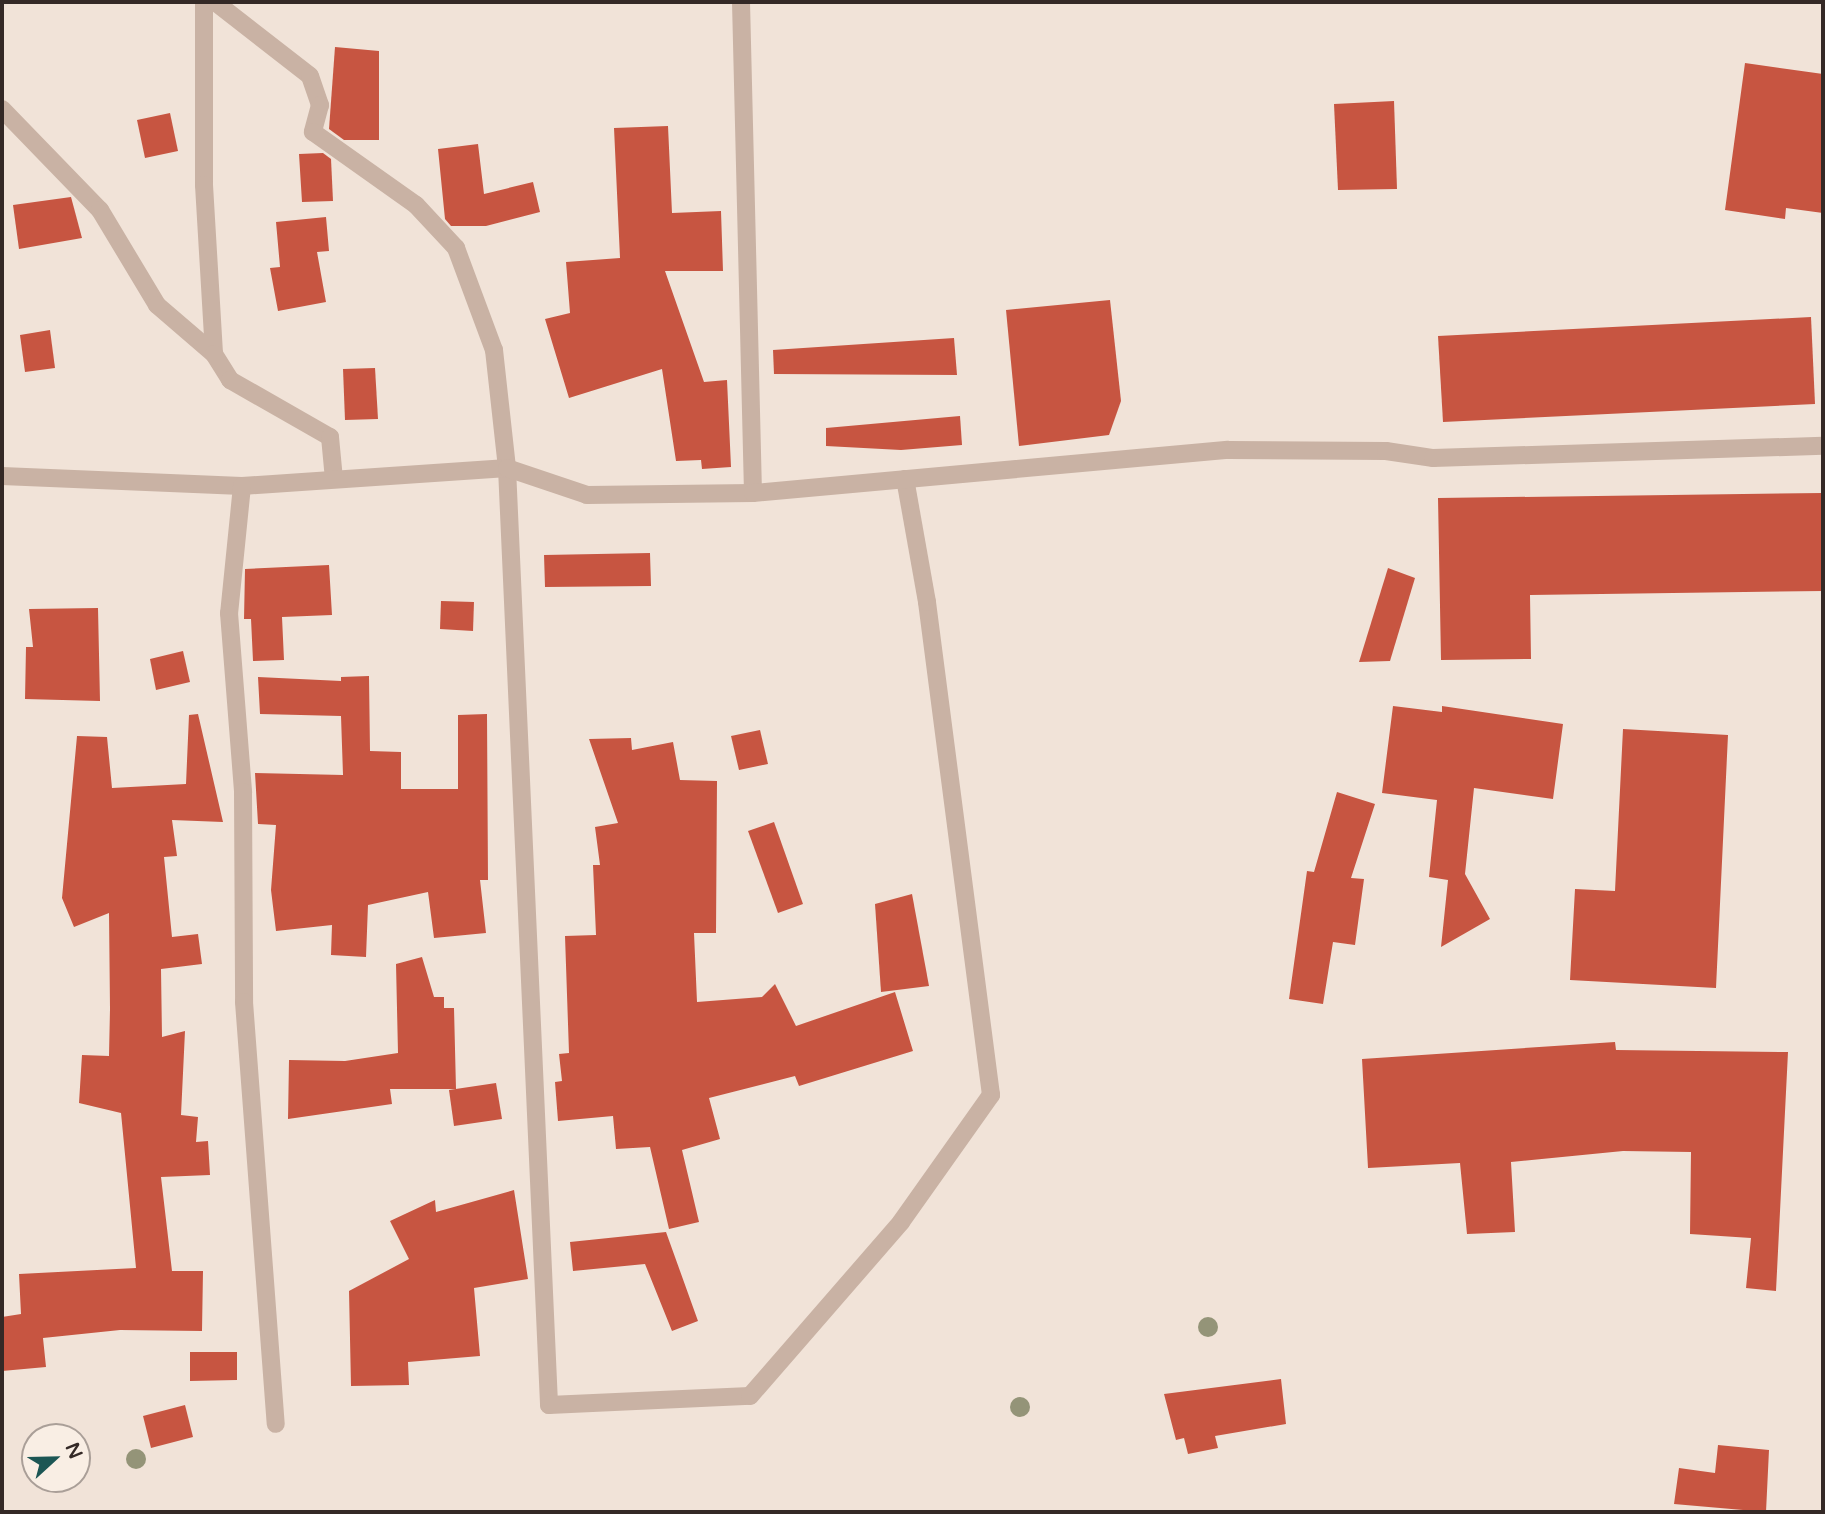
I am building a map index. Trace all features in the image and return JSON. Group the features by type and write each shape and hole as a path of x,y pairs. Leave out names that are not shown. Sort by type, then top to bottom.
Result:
{"street":[{"path":"204,2 204,185 214,354"},
{"path":"215,2 310,76 320,105 313,132 416,205 456,248 494,350 507,468 549,1405 750,1396 901,1222 991,1095 927,602 905,479"},
{"path":"741,2 753,493"},
{"path":"2,108 100,210 158,305 214,354 230,380 330,437 334,479"},
{"path":"2,476 242,486 507,468 587,495 753,493 1228,450 1385,451 1433,458 1823,446"},
{"path":"242,486 229,613 243,792 244,1002 276,1424"}],"building":[{"path":"335,47 379,51 379,140 344,140 329,129"},
{"path":"1745,63 1823,74 1823,213 1786,208 1785,219 1725,210"},
{"path":"1394,101 1397,189 1338,190 1334,104"},
{"path":"170,113 178,151 145,158 137,120"},
{"path":"668,126 672,213 721,211 723,271 665,271 704,382 727,380 731,467 702,469 701,460 676,461 662,369 569,398 545,319 570,313 566,262 620,258 614,128"},
{"path":"478,144 484,194 533,182 540,212 486,226 451,226 445,219 438,149"},
{"path":"323,153 331,159 333,201 302,202 299,154"},
{"path":"71,197 82,238 19,249 13,205"},
{"path":"326,217 329,251 317,252 326,302 278,311 270,268 280,267 276,222"},
{"path":"1110,300 1121,401 1109,435 1019,446 1006,310"},
{"path":"1811,317 1815,404 1443,422 1438,336"},
{"path":"50,330 55,368 25,372 20,335"},
{"path":"954,338 957,375 774,374 773,350"},
{"path":"375,368 378,419 345,420 343,369"},
{"path":"960,416 962,445 901,450 826,446 826,428"},
{"path":"1823,493 1823,591 1530,595 1531,659 1441,660 1438,498"},
{"path":"650,553 651,586 545,587 544,555"},
{"path":"329,565 332,615 282,617 284,660 253,661 251,619 244,619 245,569"},
{"path":"1388,568 1415,578 1390,661 1359,662"},
{"path":"441,601 474,602 473,631 440,629"},
{"path":"98,608 100,701 25,699 26,647 33,647 29,609"},
{"path":"183,651 190,682 156,690 150,659"},
{"path":"369,676 370,751 401,752 401,789 458,789 458,715 487,714 488,880 480,880 486,933 434,938 428,892 368,905 366,957 331,955 332,925 276,931 271,890 276,825 258,824 255,773 343,775 341,716 260,714 258,677 341,681 341,677"},
{"path":"1393,706 1442,712 1442,706 1563,724 1553,799 1474,788 1465,874 1490,919 1441,947 1448,880 1429,877 1437,800 1382,793"},
{"path":"198,714 223,822 172,820 177,856 164,857 172,937 198,934 202,964 161,969 162,1037 185,1031 181,1115 198,1117 196,1142 208,1141 210,1175 161,1177 172,1271 203,1271 202,1331 120,1330 43,1338 46,1367 2,1371 2,1317 21,1314 19,1274 136,1268 121,1113 79,1103 82,1055 109,1056 110,1009 109,913 74,927 62,898 77,736 107,737 112,788 186,784 189,715"},
{"path":"1623,729 1728,735 1716,988 1570,980 1575,889 1615,891"},
{"path":"760,730 768,764 739,770 731,736"},
{"path":"631,738 632,750 673,742 680,780 717,781 716,933 694,933 697,1002 762,997 775,984 796,1026 895,992 913,1051 799,1086 795,1076 709,1098 720,1139 682,1150 699,1222 669,1229 650,1147 616,1149 613,1116 558,1121 555,1082 562,1081 559,1054 569,1053 565,936 596,935 593,865 600,865 595,827 618,823 589,739"},
{"path":"1337,792 1375,804 1351,878 1364,879 1355,945 1333,942 1323,1004 1289,999 1307,871 1314,872"},
{"path":"774,822 803,904 778,913 748,831"},
{"path":"912,894 929,986 881,992 875,904"},
{"path":"422,957 434,997 444,997 444,1008 454,1008 456,1089 390,1089 392,1104 288,1119 289,1060 345,1061 398,1053 396,964"},
{"path":"1615,1042 1616,1050 1788,1052 1776,1291 1746,1288 1751,1238 1690,1234 1691,1152 1623,1151 1511,1162 1515,1232 1467,1234 1460,1163 1368,1168 1362,1059"},
{"path":"496,1083 502,1119 454,1126 449,1090"},
{"path":"514,1190 528,1279 474,1288 480,1356 408,1362 409,1385 351,1386 349,1291 409,1259 390,1221 435,1200 436,1212"},
{"path":"666,1232 698,1321 672,1331 645,1264 573,1271 570,1242"},
{"path":"190,1352 237,1352 237,1380 190,1381"},
{"path":"1281,1379 1286,1424 1215,1436 1218,1448 1188,1454 1184,1438 1176,1440 1164,1394"},
{"path":"185,1405 193,1437 151,1448 143,1416"},
{"path":"1718,1445 1769,1450 1766,1512 1674,1504 1679,1468 1715,1473"}]}
